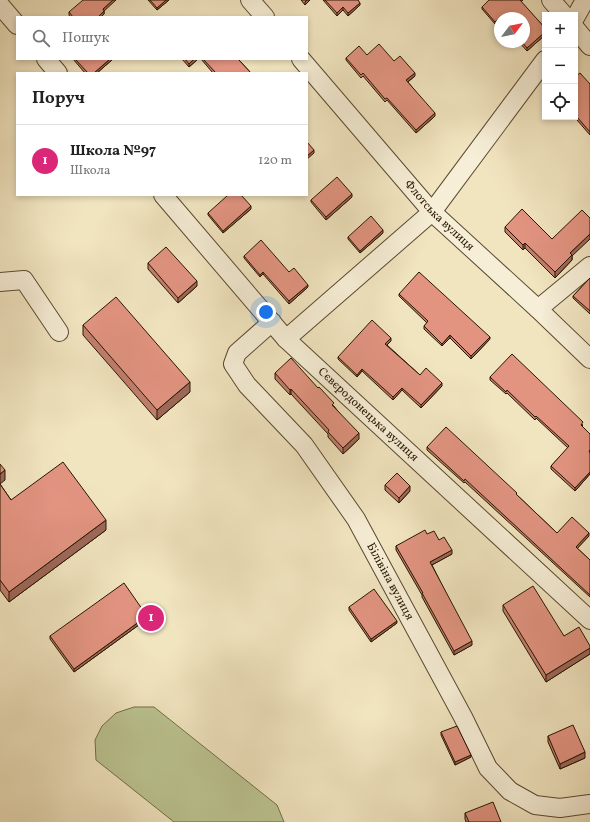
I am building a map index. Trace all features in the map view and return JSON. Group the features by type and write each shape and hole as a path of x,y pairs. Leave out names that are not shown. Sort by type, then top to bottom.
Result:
{"street":[{"path":"250,0 264,16"},
{"path":"551,0 561,12"},
{"path":"578,13 585,0"},
{"path":"0,5 16,24"},
{"path":"578,32 590,46"},
{"path":"47,60 57,72"},
{"name":"Флотська вулиця","path":"302,60 432,212 538,308 590,359"},
{"path":"286,339 432,212 542,64"},
{"name":"Сєвєродонецька вулиця","path":"164,196 286,339 590,620"},
{"path":"538,308 590,266"},
{"path":"0,282 24,280 59,332"},
{"name":"Білівіна вулиця","path":"272,322 238,353 233,364 247,385 304,445 356,519 463,716 488,768 510,791 535,805 560,808 590,804"}],"green space":[{"path":"134,707 154,707 277,805 284,822 174,822 96,760 95,740 102,726 116,713"}],"building":[{"path":"83,0 113,0 103,9 104,11 99,16 72,16 69,12"},
{"path":"150,0 166,0 157,8"},
{"path":"325,0 358,0 360,3 348,13 343,7 337,13"},
{"path":"489,0 520,0 542,25 542,35 530,45 530,12 494,12 494,21 482,7"},
{"path":"379,44 394,61 400,56 415,73 406,80 435,113 416,130 387,98 385,99 363,73 361,75 346,58 359,46 367,55"},
{"path":"76,60 109,60 95,72 87,72"},
{"path":"186,60 193,60 189,64"},
{"path":"204,60 239,60 250,72 215,72"},
{"path":"580,73 590,84 590,132 578,118 578,75"},
{"path":"308,143 314,150 308,155"},
{"path":"337,177 352,194 326,217 311,200"},
{"path":"227,196 242,196 251,206 223,231 208,213"},
{"path":"522,209 552,239 582,210 590,218 590,234 570,253 572,255 555,272 525,243 523,245 505,227"},
{"path":"371,216 383,230 360,251 348,237"},
{"path":"261,240 289,272 294,268 308,285 289,301 263,272 260,275 244,256"},
{"path":"166,247 197,281 178,298 148,263"},
{"path":"419,272 490,337 471,356 450,335 442,344 424,326 428,321 399,294"},
{"path":"590,278 590,311 573,296"},
{"path":"116,297 190,382 157,410 83,325"},
{"path":"372,320 391,338 385,344 420,375 426,368 442,383 421,405 402,388 393,397 362,369 357,375 338,357"},
{"path":"512,354 583,422 581,425 590,434 590,472 575,488 551,466 569,446 536,416 535,417 507,390 506,392 490,377"},
{"path":"291,358 318,388 319,387 334,403 332,405 359,433 343,448 328,432 329,430 275,373"},
{"path":"446,427 517,493 516,494 557,533 572,517 589,533 576,547 590,560 590,595 465,479 464,481 427,447"},
{"path":"63,462 106,520 9,592 0,580 0,484 11,500"},
{"path":"0,464 5,470 0,474"},
{"path":"397,473 410,486 399,498 385,485"},
{"path":"425,530 427,534 434,531 439,540 444,537 452,550 430,562 472,641 454,651 396,546"},
{"path":"124,583 147,616 74,669 50,636"},
{"path":"533,586 564,636 579,627 590,646 590,648 546,675 503,605"},
{"path":"374,589 397,621 371,639 349,607"},
{"path":"573,725 585,752 560,764 548,736"},
{"path":"457,726 471,755 455,762 441,732"},
{"path":"493,802 501,822 469,822 465,813"}],"place":[{"name":"Школа №97","path":"151,618"}]}
